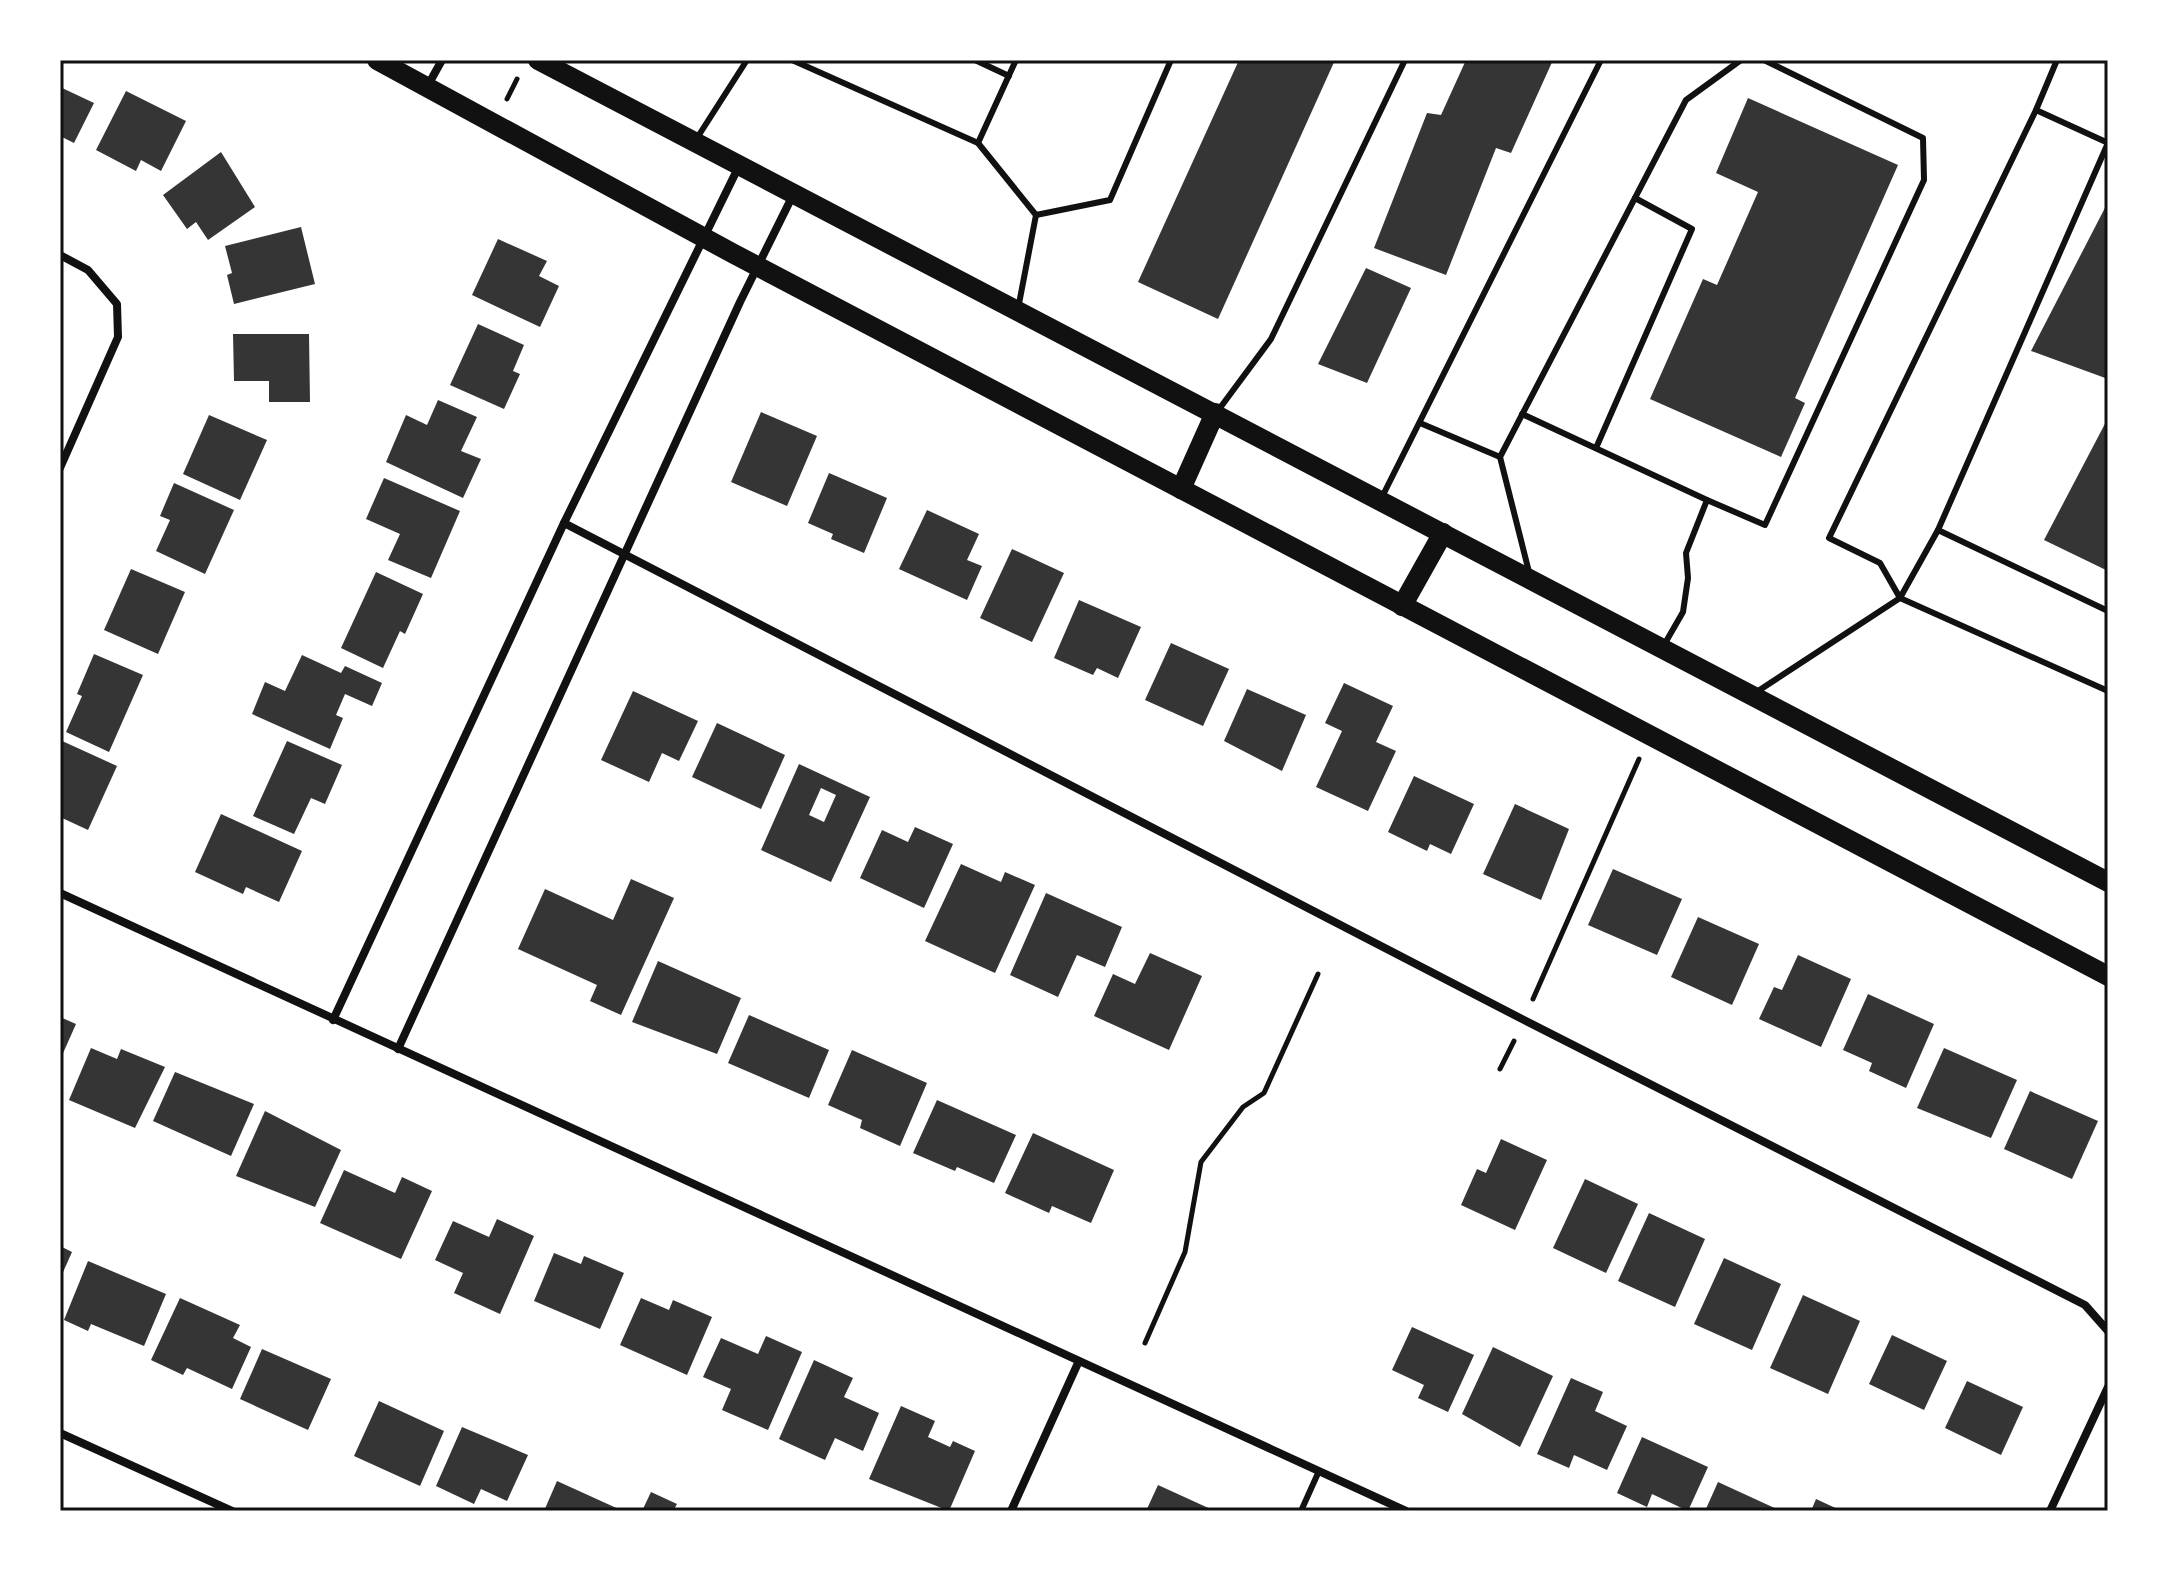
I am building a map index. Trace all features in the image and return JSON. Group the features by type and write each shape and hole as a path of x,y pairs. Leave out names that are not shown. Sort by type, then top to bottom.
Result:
{"main road":[{"path":"377,60 704,238 2108,976"},
{"path":"538,60 740,163 2108,882"},
{"path":"1181,489 1215,413"},
{"path":"1402,606 1443,533"}],"street":[{"path":"427,87 442,60"},
{"path":"333,1020 564,523 740,163"},
{"path":"398,1049 795,192"},
{"path":"60,255 88,270 117,304 118,337 60,468"},
{"path":"564,523 628,553 1524,1020 2085,1305 2108,1331"},
{"path":"60,893 1406,1511"},
{"path":"1011,1511 1078,1363"},
{"path":"2050,1511 2108,1387"},
{"path":"60,1433 232,1511"}],"lane":[{"path":"695,140 747,60"},
{"path":"792,60 978,143 1036,215 1018,309"},
{"path":"975,60 1009,76"},
{"path":"978,143 1016,60"},
{"path":"1036,215 1110,200 1171,60"},
{"path":"1215,413 1271,339 1405,60"},
{"path":"1381,500 1601,60"},
{"path":"1531,579 1500,457 1686,100 1741,60"},
{"path":"1522,414 1765,525 1924,180 1923,138 1764,60"},
{"path":"2057,60 2036,110 1829,538 1880,563 1900,598 2108,691"},
{"path":"1752,695 1900,598 1938,530 2107,142 2036,110"},
{"path":"1596,448 1692,229 1635,198"},
{"path":"1420,423 1500,457"},
{"path":"1662,648 1683,612 1688,578 1686,553 1707,500"},
{"path":"1938,530 2108,611"},
{"path":"1301,1511 1319,1471"}],"path":[{"path":"506,101 518,78"},
{"path":"1500,1069 1650,736"},
{"path":"1145,1343 1185,1252 1201,1162 1243,1107 1264,1093 1318,974"}],"building":[{"path":"1239,60 1335,60 1218,319 1138,282"},
{"path":"1466,60 1553,60 1511,153 1496,148 1446,275 1374,248 1427,113 1441,115"},
{"path":"60,87 94,103 74,143 60,136"},
{"path":"126,91 186,121 161,171 141,160 136,171 96,150"},
{"path":"1748,98 1898,165 1795,398 1805,403 1781,457 1650,399 1703,279 1717,285 1758,192 1716,173"},
{"path":"221,152 255,207 208,240 196,222 187,229 163,195"},
{"path":"2108,202 2108,379 2031,351"},
{"path":"301,227 315,284 234,304 227,275 232,273 225,246"},
{"path":"498,239 547,261 539,276 559,286 540,327 472,295"},
{"path":"1366,268 1411,288 1367,383 1318,364"},
{"path":"478,324 524,345 513,371 520,374 504,409 450,385"},
{"path":"233,334 309,334 310,402 269,402 269,381 234,381"},
{"path":"438,400 477,417 461,451 481,459 463,498 386,462 406,415 427,425"},
{"path":"761,412 817,436 787,506 731,482"},
{"path":"209,415 267,440 240,500 183,474"},
{"path":"2108,418 2108,571 2044,540"},
{"path":"829,473 887,498 864,553 831,539 833,534 808,523"},
{"path":"384,478 460,511 431,578 388,560 400,534 366,519"},
{"path":"174,483 234,510 205,574 156,551 170,520 160,516"},
{"path":"927,510 979,534 967,560 982,566 967,600 899,569"},
{"path":"1012,549 1064,573 1032,642 980,618"},
{"path":"131,569 185,592 158,654 104,630"},
{"path":"376,572 423,594 405,634 400,631 383,668 341,648"},
{"path":"1079,600 1141,627 1118,678 1097,668 1093,675 1054,658"},
{"path":"1171,643 1229,669 1203,726 1145,700"},
{"path":"94,654 143,675 109,752 66,732 82,696 77,694"},
{"path":"302,655 341,673 345,666 382,683 372,706 345,694 336,715 343,718 330,749 252,714 265,682 285,691"},
{"path":"1344,683 1393,706 1376,742 1396,751 1368,811 1316,787 1342,731 1325,723"},
{"path":"1247,689 1306,715 1282,771 1224,741"},
{"path":"633,691 698,721 679,761 662,753 649,782 601,760"},
{"path":"717,723 785,755 761,809 692,777"},
{"path":"60,740 117,766 88,830 60,817"},
{"path":"287,741 342,765 325,804 311,798 294,834 253,816"},
{"path":"799,764 870,797 831,882 761,850","holes":["821,788 836,795 824,822 809,815"]},
{"path":"1414,776 1474,804 1451,854 1430,844 1427,851 1388,832"},
{"path":"1515,804 1569,829 1541,900 1483,874"},
{"path":"221,814 302,851 279,902 246,887 243,894 195,872"},
{"path":"915,827 953,844 924,908 860,878 882,830 908,842"},
{"path":"961,864 1001,882 1005,872 1035,885 995,973 925,941"},
{"path":"1613,869 1682,899 1657,955 1588,925"},
{"path":"631,879 674,898 621,1015 590,1001 597,985 518,949 545,889 613,920"},
{"path":"1046,893 1122,927 1105,967 1077,955 1058,997 1010,975"},
{"path":"1698,917 1759,944 1732,1005 1671,977"},
{"path":"1150,953 1202,976 1169,1050 1094,1016 1113,974 1135,984"},
{"path":"1798,955 1851,979 1821,1047 1759,1019 1774,987 1782,990"},
{"path":"658,961 741,998 717,1054 632,1022"},
{"path":"1868,994 1934,1024 1906,1088 1869,1071 1872,1063 1843,1050"},
{"path":"749,1015 829,1050 809,1098 728,1063"},
{"path":"60,1017 76,1024 60,1060"},
{"path":"91,1048 117,1059 121,1049 165,1067 135,1128 69,1100"},
{"path":"1944,1048 2017,1080 1991,1138 1917,1108"},
{"path":"852,1050 927,1083 900,1146 860,1128 862,1120 828,1105"},
{"path":"175,1072 254,1104 231,1156 153,1121"},
{"path":"2030,1091 2098,1121 2072,1179 2004,1149"},
{"path":"937,1100 1016,1135 994,1183 913,1153"},
{"path":"265,1111 341,1150 315,1207 236,1176"},
{"path":"1033,1133 1114,1170 1091,1223 1052,1206 1049,1213 1005,1193"},
{"path":"1501,1139 1547,1160 1515,1230 1461,1205 1477,1169 1486,1173"},
{"path":"344,1170 395,1193 402,1177 432,1191 401,1259 320,1223"},
{"path":"1585,1179 1638,1204 1606,1273 1553,1248"},
{"path":"1649,1213 1705,1239 1675,1307 1618,1281"},
{"path":"497,1219 534,1236 500,1314 454,1293 463,1273 435,1260 453,1221 489,1237"},
{"path":"60,1246 72,1252 60,1279"},
{"path":"554,1253 581,1264 584,1256 624,1273 600,1329 534,1301"},
{"path":"1724,1258 1781,1284 1752,1350 1694,1324"},
{"path":"88,1261 166,1294 144,1346 91,1324 88,1331 64,1320"},
{"path":"1803,1295 1860,1321 1828,1394 1770,1368"},
{"path":"180,1298 240,1325 233,1338 251,1347 232,1389 187,1368 183,1375 151,1360"},
{"path":"641,1298 669,1310 673,1300 712,1317 687,1375 620,1345"},
{"path":"1412,1327 1474,1355 1448,1412 1418,1398 1424,1385 1392,1370"},
{"path":"1892,1335 1947,1361 1924,1410 1869,1384"},
{"path":"766,1336 802,1352 768,1430 722,1410 731,1389 703,1377 721,1338 758,1354"},
{"path":"1493,1347 1553,1376 1520,1447 1462,1414"},
{"path":"262,1349 331,1379 308,1430 240,1399"},
{"path":"814,1360 853,1378 844,1397 879,1413 863,1451 835,1438 825,1460 779,1439"},
{"path":"1571,1378 1603,1392 1595,1411 1627,1426 1607,1470 1574,1455 1569,1468 1537,1454"},
{"path":"1967,1381 2023,1407 2001,1455 1945,1428"},
{"path":"379,1401 444,1431 420,1486 354,1456"},
{"path":"901,1406 935,1421 928,1437 950,1447 953,1441 975,1451 949,1511 869,1479"},
{"path":"462,1427 528,1455 507,1501 481,1489 474,1504 436,1486"},
{"path":"1642,1437 1708,1467 1688,1511 1652,1494 1647,1507 1617,1493"},
{"path":"557,1481 623,1511 544,1511"},
{"path":"1718,1482 1781,1511 1705,1511"},
{"path":"1158,1485 1215,1511 1146,1511"},
{"path":"651,1492 677,1504 673,1511 642,1511"},
{"path":"1816,1499 1842,1511 1811,1511"}]}
